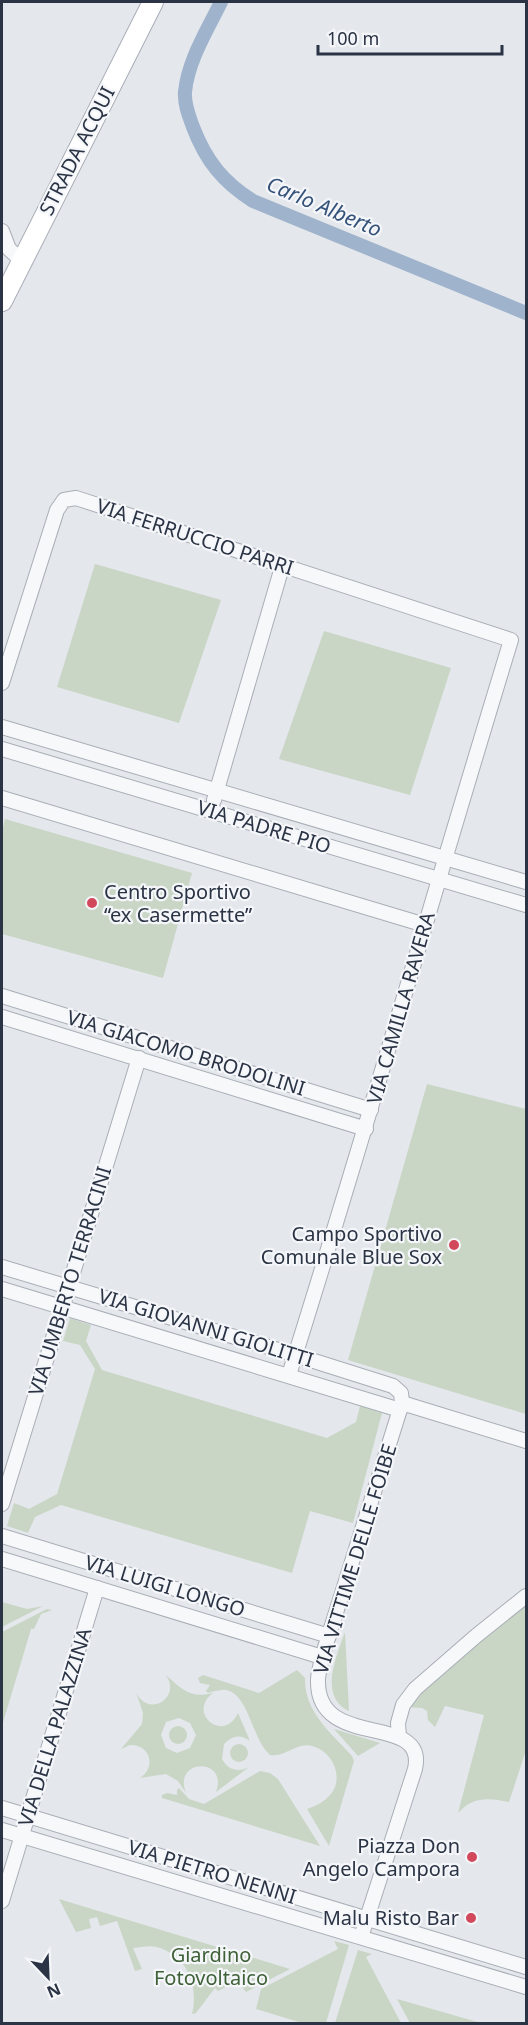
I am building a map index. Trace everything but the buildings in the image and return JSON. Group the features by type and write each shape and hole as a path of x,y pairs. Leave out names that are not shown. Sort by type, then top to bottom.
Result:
{"street":[{"name":"STRADA ACQUI","path":"2,301 153,2"},
{"path":"2,231 9,249 22,261"},
{"name":"VIA FERRUCCIO PARRI","path":"2,683 57,510 64,500 76,498 511,640"},
{"path":"211,810 282,567"},
{"name":"VIA CAMILLA RAVERA","path":"289,1375 366,1129 444,858 511,640"},
{"name":"VIA PADRE PIO","path":"2,727 526,882"},
{"name":"VIA PADRE PIO","path":"2,749 526,905"},
{"path":"2,798 425,925"},
{"name":"VIA GIACOMO BRODOLINI","path":"2,996 371,1110"},
{"name":"VIA GIACOMO BRODOLINI","path":"2,1017 366,1129"},
{"name":"VIA UMBERTO TERRACINI","path":"2,1504 139,1058"},
{"name":"VIA GIOVANNI GIOLITTI","path":"2,1267 393,1386 400,1393 401,1404"},
{"name":"VIA GIOVANNI GIOLITTI","path":"2,1289 289,1375 401,1404 526,1441"},
{"name":"VIA VITTIME DELLE FOIBE","path":"399,1737 356,1727 332,1715 321,1697 318,1678 322,1657 401,1404"},
{"name":"VIA LUIGI LONGO","path":"2,1536 329,1636"},
{"name":"VIA LUIGI LONGO","path":"2,1559 322,1657"},
{"name":"VIA DELLA PALAZZINA","path":"2,1901 97,1588"},
{"path":"361,1937 417,1761 413,1746 399,1737 398,1723 403,1705 415,1689 526,1596"},
{"name":"VIA PIETRO NENNI","path":"2,1808 526,1967"},
{"name":"VIA PIETRO NENNI","path":"2,1830 526,1987"}],"green space":[{"path":"95,564 221,600 179,723 57,687"},
{"path":"324,631 451,668 410,795 279,759"},
{"name":"Centro Sportivo “ex Casermette”","path":"5,819 192,873 163,978 2,934 2,832"},
{"name":"Campo Sportivo Comunale Blue Sox","path":"427,1084 526,1109 526,1414 348,1360"},
{"path":"70,1318 91,1325 86,1341 102,1370 327,1438 356,1422 360,1406 382,1413 353,1523 310,1511 292,1573 61,1505 35,1517 28,1533 7,1526 14,1503 29,1509 57,1494 95,1369 80,1345 63,1341"},
{"path":"526,1596 526,1750 509,1802 475,1801 458,1813 484,1715 445,1706 435,1727 428,1720 427,1711 422,1708 406,1707 415,1689"},
{"path":"2,1602 27,1609 43,1606 2,1627"},
{"path":"47,1609 52,1610 41,1614 34,1629 31,1629 2,1726 2,1632"},
{"path":"345,1632 349,1711 334,1696 332,1685 332,1675"},
{"path":"297,1670 305,1678 306,1690 314,1712 354,1761 329,1846 307,1809 326,1799 335,1788 337,1781 335,1767 331,1760 321,1750 309,1745 270,1755 259,1739 245,1708 234,1693 219,1690 208,1693 206,1691 210,1685 200,1683 198,1678 203,1675 259,1693"},
{"path":"166,1675 192,1694 213,1693 206,1701 205,1716 217,1726 224,1726 232,1722 238,1713 250,1741 237,1736 224,1744 222,1759 227,1766 237,1770 249,1767 216,1792 218,1781 215,1772 209,1768 201,1766 187,1773 184,1781 186,1793 178,1781 166,1774 140,1778 150,1762 146,1752 142,1748 130,1745 121,1749 142,1724 143,1713 136,1692 141,1700 148,1704 155,1704 166,1698 170,1691","holes":["179,1718 190,1723 196,1735 190,1748 177,1753 166,1748 161,1735 166,1722"]},
{"path":"178,1726 184,1729 187,1735 184,1741 178,1744 172,1741 169,1735 172,1729"},
{"path":"334,1729 380,1743 358,1756"},
{"path":"239,1744 245,1747 248,1753 245,1759 239,1762 233,1759 230,1753 233,1747"},
{"path":"260,1771 270,1773 278,1779 320,1846 162,1798 162,1795 167,1793 177,1795 179,1788 189,1799 204,1804"},
{"name":"Giardino Fotovoltaico","path":"59,1899 290,1969 246,1992 237,1981 218,1991 215,1988 196,2013 192,2014 194,1993 192,1982 176,1957 157,1947 133,1948 142,1969 135,1971 117,1921 100,1926 97,1917 89,1919 91,1928 76,1932"},
{"name":"Giardino Fotovoltaico","path":"334,1941 349,1945 326,2023 302,2023 256,2009 261,1989 338,1949"},
{"path":"358,1950 372,1954 366,1957 401,2023 335,2023"},
{"path":"397,1999 481,2023 410,2023"}],"waterway":[{"name":"Carlo Alberto","path":"221,2 194,57 185,96 188,114 198,139 224,178 253,201 526,313"}],"place":[{"name":"Centro Sportivo “ex Casermette”","path":"92,903"},
{"name":"Campo Sportivo Comunale Blue Sox","path":"454,1245"},
{"name":"Piazza Don Angelo Campora","path":"472,1857"},
{"name":"Malu Risto Bar","path":"471,1918"}]}
